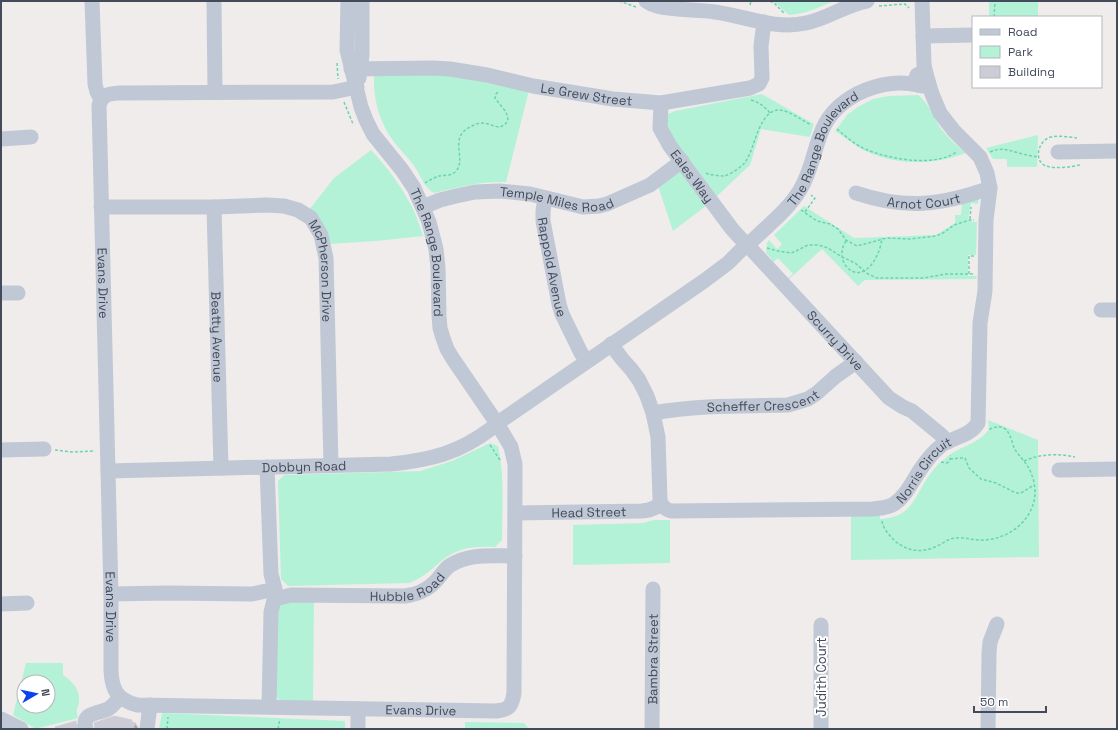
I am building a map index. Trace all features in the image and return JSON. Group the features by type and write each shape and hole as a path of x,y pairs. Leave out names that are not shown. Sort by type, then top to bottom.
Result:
{"street":[{"path":"92,1 94,84 101,99 108,94 119,93 340,91 357,87"},
{"path":"214,1 215,92"},
{"name":"The Range Boulevard","path":"348,1 347,50 356,69 357,87 361,107 373,134 402,170 414,188 423,207 429,222 436,249 439,316 443,338 447,349 494,426 728,263 794,200 807,178 826,123 842,104 857,94 873,87 884,84 921,80"},
{"name":"The Range Boulevard","path":"356,69 362,55 362,1"},
{"path":"646,1 657,6 679,9 718,7 764,22 784,25 805,24 816,21 843,9 867,1"},
{"path":"921,80 923,36 922,1"},
{"name":"Le Grew Street","path":"356,69 450,69 591,96 661,103 740,90 759,84 762,78 761,46 764,22"},
{"path":"923,36 972,35"},
{"name":"Norris Circuit","path":"661,505 666,510 672,511 881,508 893,505 906,493 930,456 945,450 975,428 978,423 980,323 985,291 986,220 990,188 987,173 980,157 954,131 940,113 921,80"},
{"name":"Evans Drive","path":"101,99 98,105 98,114 102,207 111,594 111,680 119,698 128,703 137,705 275,713 358,709 502,711 510,706 513,701 514,693 515,478 511,447 494,426"},
{"name":"Eales Way","path":"661,103 660,128 670,146 728,224 747,245"},
{"path":"1,139 31,137"},
{"path":"1058,152 1117,151"},
{"name":"Temple Miles Road","path":"423,207 440,200 475,192 489,191 520,193 583,207 599,206 650,185 682,161"},
{"name":"Arnot Court","path":"856,193 885,202 918,204 951,200 990,188"},
{"name":"Rappold Avenue","path":"545,198 543,221 562,314 572,333 587,349 590,359"},
{"name":"McPherson Drive","path":"102,207 266,205 284,206 298,210 310,218 321,235 326,258 331,465"},
{"name":"Beatty Avenue","path":"214,206 221,468"},
{"name":"Scurry Drive","path":"747,245 889,398 903,407 912,410 940,434 945,450"},
{"path":"1,293 18,293"},
{"path":"1101,310 1117,310"},
{"path":"614,343 622,359 631,369 641,385 654,416 658,437 661,505"},
{"name":"Scheffer Crescent","path":"654,416 682,409 703,406 793,404 808,399 854,360"},
{"name":"Dobbyn Road","path":"108,471 391,464 412,462 434,458 454,451 469,444 494,426"},
{"path":"1,450 44,449"},
{"path":"267,467 271,574 269,596 275,713"},
{"path":"1059,470 1117,469"},
{"name":"Head Street","path":"515,513 642,511 661,505"},
{"name":"Hubble Road","path":"111,594 167,593 269,596 405,596 417,594 425,590 434,583 448,567 458,561 478,556 515,556"},
{"name":"Bambra Street","path":"652,729 653,589"},
{"path":"1,604 26,603"},
{"path":"988,729 989,653 990,642 997,624"},
{"name":"Judith Court","path":"821,625 821,729"},
{"path":"86,729 85,725 88,716 110,708 119,698"},
{"path":"147,729 150,705"},
{"path":"358,709 358,729"},
{"path":"1,719 21,729"}],"path":[{"path":"750,5 751,1"},
{"path":"770,1 775,4 785,15"},
{"path":"994,16 995,1"},
{"path":"337,57 337,72 340,91 346,108 356,128"},
{"path":"414,188 434,178 453,174 456,171 459,164 459,141 466,129 481,123 500,127 506,123 507,113 495,98 496,94 500,90"},
{"path":"740,90 742,100 758,102 770,113"},
{"path":"704,172 724,176 746,162 758,129 770,113 779,110 785,111 814,126 817,119 835,128 860,146 886,156 904,160 922,161 938,159 949,156 962,148"},
{"path":"980,157 994,150 1005,149 1039,157"},
{"path":"805,212 815,198 810,194"},
{"path":"800,209 818,221 830,224 838,230 846,240 857,246 882,238 910,239 936,236 954,225 970,220 978,221"},
{"path":"846,240 842,252 843,260 848,269 853,272 858,272 864,271 874,261 882,238"},
{"path":"969,274 969,256 978,256"},
{"path":"494,426 503,464"},
{"path":"881,508 882,525 895,541 907,549 913,550 925,550 951,539 962,538 985,540 1003,536 1014,530 1021,524 1030,512 1034,499 1034,485 1030,470 1014,448 1008,430 998,427 987,431"},
{"path":"44,449 72,452 107,450"},
{"path":"950,459 950,452 945,450 939,461 946,463 950,459 965,458 968,468 980,479 996,483 1016,493 1021,493 1034,485"},
{"path":"1024,461 1031,458 1054,454"},
{"path":"275,713 278,729"},
{"path":"167,729 168,716"}],"green space":[{"path":"773,1 834,1 807,12 789,15"},
{"path":"989,1 1038,1 1038,16 989,16"},
{"path":"453,73 529,90 506,182 479,183 434,193 427,188 414,166 394,142 384,126 376,101 374,74"},
{"path":"762,94 814,124 810,137 761,129 750,165 715,198 666,134 666,115 675,111"},
{"path":"918,95 928,106 941,129 966,153 925,162 897,161 884,158 858,147 835,131 848,114 873,99 889,96"},
{"path":"1038,135 1037,167 1007,167 1007,159 993,159 986,148"},
{"path":"371,150 389,171 404,193 414,212 423,236 329,244 309,210 334,178"},
{"path":"679,168 706,206 673,231 658,186"},
{"path":"979,196 978,204 971,203 968,221 977,222 976,255 968,255 968,276 977,276 976,279 865,280 858,286 822,249 787,281 786,280 793,274 778,258 771,264 770,262 772,259 766,253 767,243 769,240 777,249 782,244 774,235 804,206 854,238 936,235 955,223 955,215 961,215 962,202"},
{"path":"988,420 1038,440 1039,557 851,560 851,514 880,513 880,519 891,518 905,511 915,499 934,468 952,453 983,436 989,429"},
{"path":"490,443 498,446 502,469 502,540 495,547 473,547 460,550 447,557 422,577 409,583 288,586 281,579 278,481 284,475 420,471 452,461"},
{"path":"654,520 670,520 670,563 573,565 573,525 643,523"},
{"path":"314,599 313,702 282,701 275,696 277,605 279,602"},
{"path":"26,663 63,663 63,675 73,683 78,693 78,718 35,729 13,715 16,703 16,714 56,714 56,674 23,674"},
{"path":"162,713 345,721 345,729 159,729"},
{"path":"465,722 524,723 529,729 465,729"}],"building":[{"path":"114,716 132,720 134,723 133,729 95,729 94,723"},
{"path":"76,721 77,729 56,729 55,727"}]}
